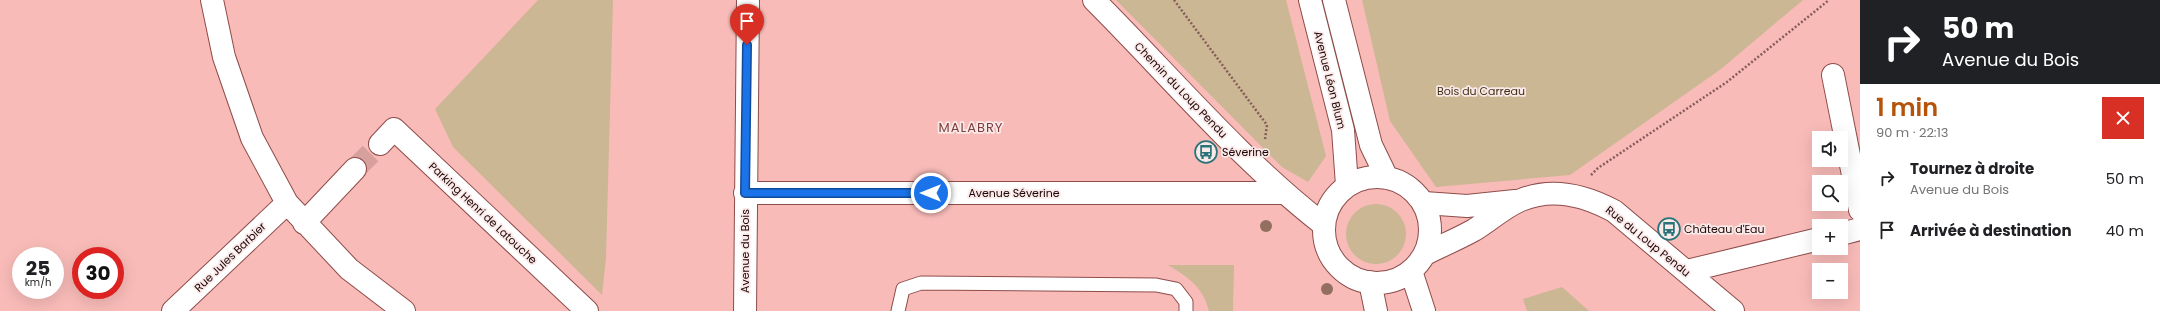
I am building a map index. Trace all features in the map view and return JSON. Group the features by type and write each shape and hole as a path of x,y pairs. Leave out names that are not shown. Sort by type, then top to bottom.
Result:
{"street":[{"path":"212,0 224,57 252,138 287,203 304,223 349,269 404,311"},
{"name":"Avenue du Bois","path":"745,311 748,0"},
{"name":"Chemin du Loup Pendu","path":"1094,0 1186,96 1284,193 1324,225"},
{"name":"Avenue Léon Blum","path":"1310,0 1343,130 1347,185"},
{"path":"1334,0 1371,145 1387,178"},
{"path":"1833,75 1860,210"},
{"name":"Parking Henri de Latouche","path":"380,144 394,129 587,311"},
{"path":"304,223 355,169"},
{"path":"1378,176 1387,178 1408,186 1424,203 1429,215 1431,228 1425,254 1411,271 1399,278 1385,282 1370,282 1355,278 1338,265 1331,256 1325,241 1324,225 1328,210 1336,196 1347,185 1362,178 1378,176"},
{"name":"Rue du Loup Pendu","path":"1425,254 1473,230 1520,200 1550,192 1573,194 1599,202 1614,211 1733,311"},
{"name":"Avenue Séverine","path":"745,193 1284,193"},
{"path":"1424,203 1467,206 1520,200"},
{"name":"Rue Jules Barbier","path":"173,311 287,203"},
{"path":"1848,232 1860,229"},
{"path":"1687,271 1812,241"},
{"path":"1411,271 1424,311"},
{"path":"1370,282 1376,311"}],"lane":[{"path":"898,311 903,289 921,284 928,284 1156,285 1176,289 1186,302 1186,311"}],"path":[{"path":"1174,0 1267,124 1260,169"},
{"path":"1573,194 1598,168 1727,82 1828,0"}],"green space":[{"path":"538,0 613,0 606,258 602,295 453,147 435,109"},
{"path":"1116,0 1286,0 1326,156 1308,182 1282,167"},
{"name":"Bois du Carreau","path":"1362,0 1803,0 1721,69 1570,175 1436,187 1390,121"},
{"path":"1370,204 1382,204 1398,212 1404,222 1406,234 1404,246 1398,256 1382,264 1370,264 1354,256 1346,240 1346,228 1354,212"},
{"path":"1168,265 1234,265 1233,311 1209,311 1199,289 1188,278"},
{"path":"1562,287 1589,311 1527,311 1523,299"}],"tunnel":[{"path":"355,169 380,144"}],"place":[{"name":"Séverine","path":"1206,152"},
{"name":"Château d'Eau","path":"1669,229"}],"district":[{"name":"MALABRY","path":"971,127"}],"route":[{"path":"747,45 745,193 931,193"}]}
